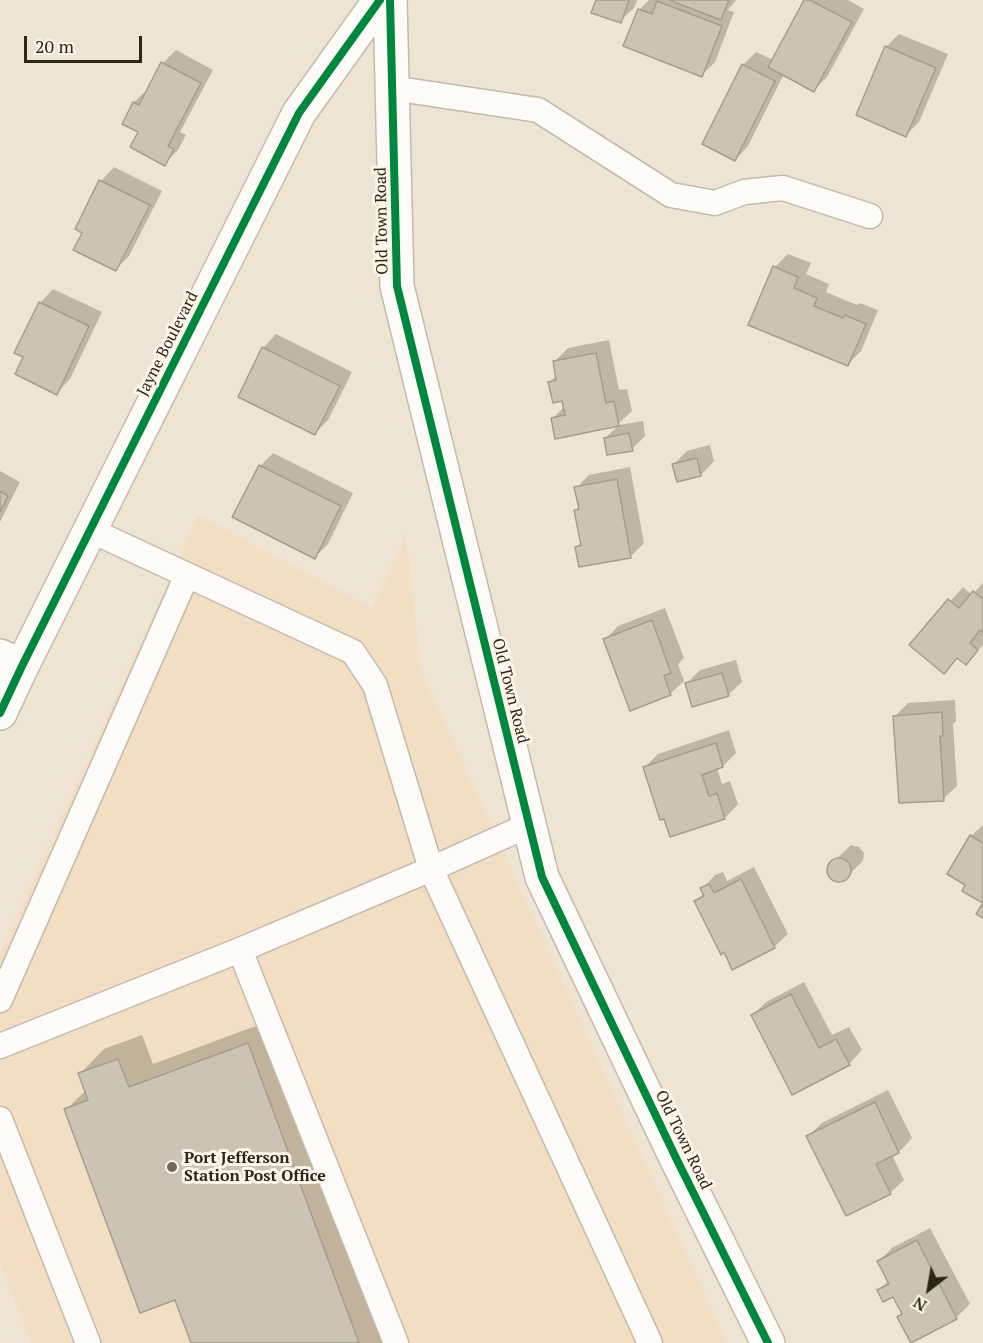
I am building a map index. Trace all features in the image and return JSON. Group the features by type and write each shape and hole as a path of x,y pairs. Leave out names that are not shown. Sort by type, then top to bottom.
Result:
{"main road":[{"name":"Jayne Boulevard","path":"0,713 11,661 90,530 299,113 380,0"},
{"name":"Old Town Road","path":"390,0 397,286 542,878 677,1160 768,1343"}],"lane":[{"path":"392,88 538,110 671,195 715,203 744,192 783,188 870,216"},
{"path":"90,530 353,652 375,685 431,869 650,1343"},
{"path":"0,1000 187,575"},
{"path":"0,1046 240,950 529,825"},
{"path":"240,950 396,1343"},
{"path":"0,1119 88,1343"}],"shaded area":[{"path":"198,515 372,608 406,535 421,670 727,1343 31,1343 0,1263 0,954"}],"building":[{"path":"596,0 629,0 621,23 591,13"},
{"path":"669,0 729,0 721,20"},
{"path":"804,0 810,0 852,22 814,92 768,67"},
{"path":"657,1 722,26 702,77 623,46 638,9 652,14"},
{"path":"885,46 936,68 906,137 856,115"},
{"path":"161,62 201,83 168,146 174,149 165,166 130,147 138,132 122,124 133,102 139,105"},
{"path":"742,64 775,81 735,161 702,144"},
{"path":"99,180 150,205 116,271 73,250 82,233 75,229"},
{"path":"773,266 798,277 794,288 817,298 814,306 843,318 845,315 866,324 848,366 748,325"},
{"path":"39,302 89,326 57,395 15,374 23,357 14,353"},
{"path":"262,347 340,386 315,435 238,397"},
{"path":"596,353 606,403 614,401 619,426 555,439 551,418 565,415 562,401 553,403 548,382 556,380 553,361"},
{"path":"629,433 633,451 607,455 604,438"},
{"path":"697,458 701,476 677,482 672,464"},
{"path":"259,465 341,506 315,559 232,517"},
{"path":"617,479 631,558 579,567 575,547 581,545 574,510 579,509 574,487"},
{"path":"0,491 8,496 0,512"},
{"path":"973,591 983,599 983,633 980,630 970,643 978,650 966,665 957,658 944,674 909,645 948,599 959,608"},
{"path":"652,620 671,673 664,676 671,695 630,711 603,639"},
{"path":"722,673 729,696 692,707 685,683"},
{"path":"942,712 943,736 940,736 944,801 899,803 893,716"},
{"path":"716,743 723,767 702,775 709,796 717,793 725,819 670,837 664,819 660,820 643,767"},
{"path":"970,835 983,843 983,903 962,891 965,885 947,874"},
{"path":"839,858 848,861 851,870 848,879 839,882 830,879 827,870 830,861"},
{"path":"741,879 775,948 732,970 724,952 721,955 694,901 704,896 700,888 709,884 714,893"},
{"path":"983,903 983,918 976,914"},
{"path":"791,994 819,1048 836,1039 850,1065 792,1095 751,1015"},
{"path":"248,1043 359,1343 191,1343 175,1300 140,1313 64,1109 88,1100 78,1073 118,1059 129,1087"},
{"path":"875,1102 899,1153 876,1164 891,1194 846,1216 806,1136"},
{"path":"917,1240 957,1319 911,1343 897,1317 902,1314 893,1297 883,1302 877,1290 889,1284 877,1261"}],"cycle path":[{"path":"0,713 299,113 380,0"},
{"path":"390,0 397,286 542,877 677,1160 768,1343"}],"place":[{"name":"Port Jefferson Station Post Office","path":"172,1167"}]}
